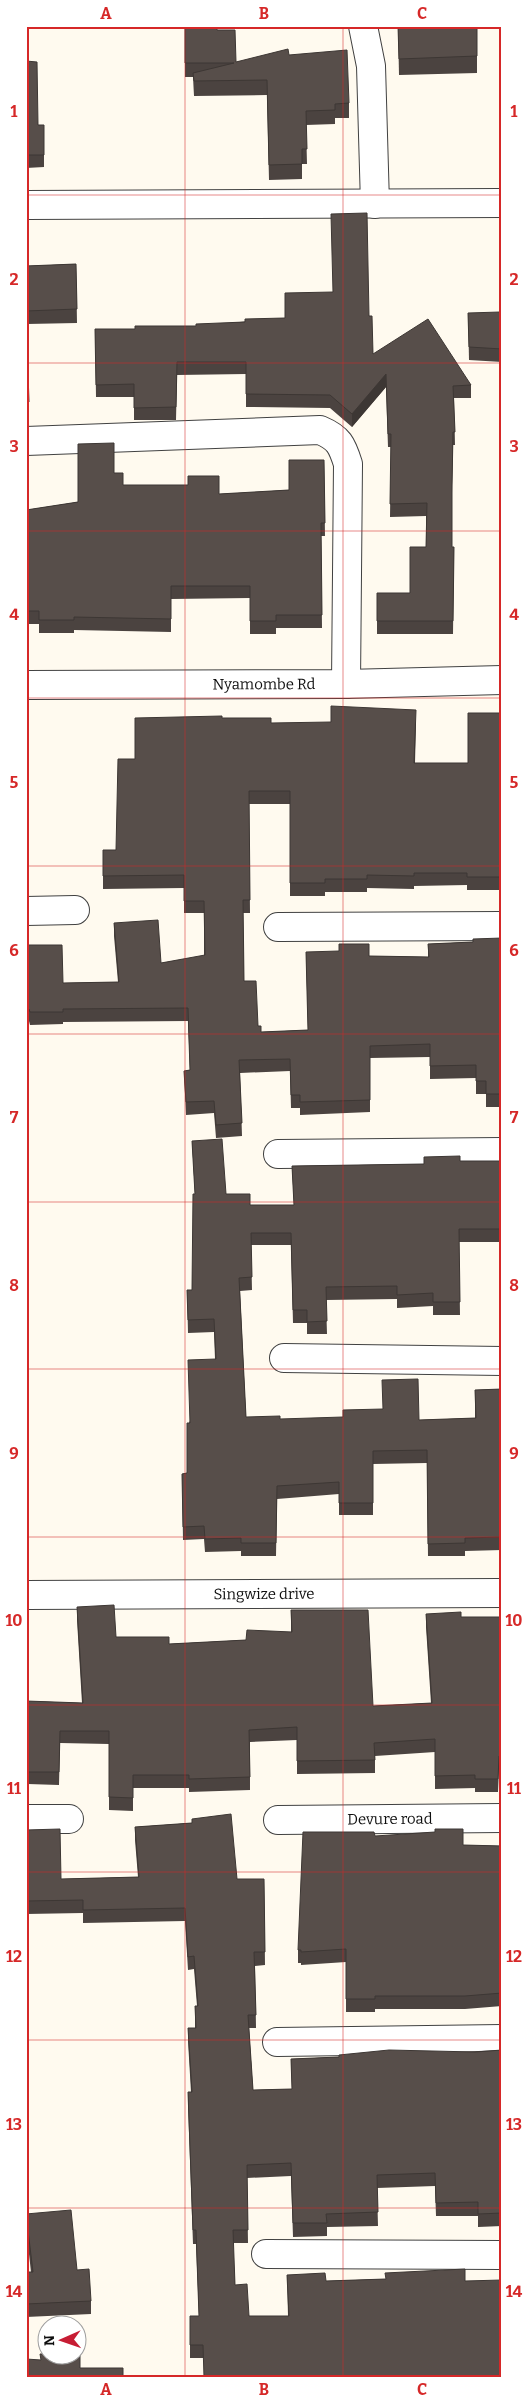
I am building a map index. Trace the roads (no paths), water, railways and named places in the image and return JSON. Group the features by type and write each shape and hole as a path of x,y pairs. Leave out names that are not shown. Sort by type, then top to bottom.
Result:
{"street":[{"path":"363,26 371,66 375,204"},
{"path":"26,205 502,203"},
{"path":"26,442 320,430 334,436 343,449 348,464 346,684"},
{"name":"Nyamombe Rd","path":"26,685 346,684 502,680"},
{"path":"26,911 75,910"},
{"path":"278,927 502,926"},
{"path":"278,1154 502,1152"},
{"path":"284,1358 502,1361"},
{"name":"Singwize drive","path":"26,1595 502,1593"},
{"name":"Devure road","path":"278,1820 502,1818"},
{"path":"26,1820 70,1819"},
{"path":"277,2042 502,2039"},
{"path":"266,2254 502,2255"}]}
